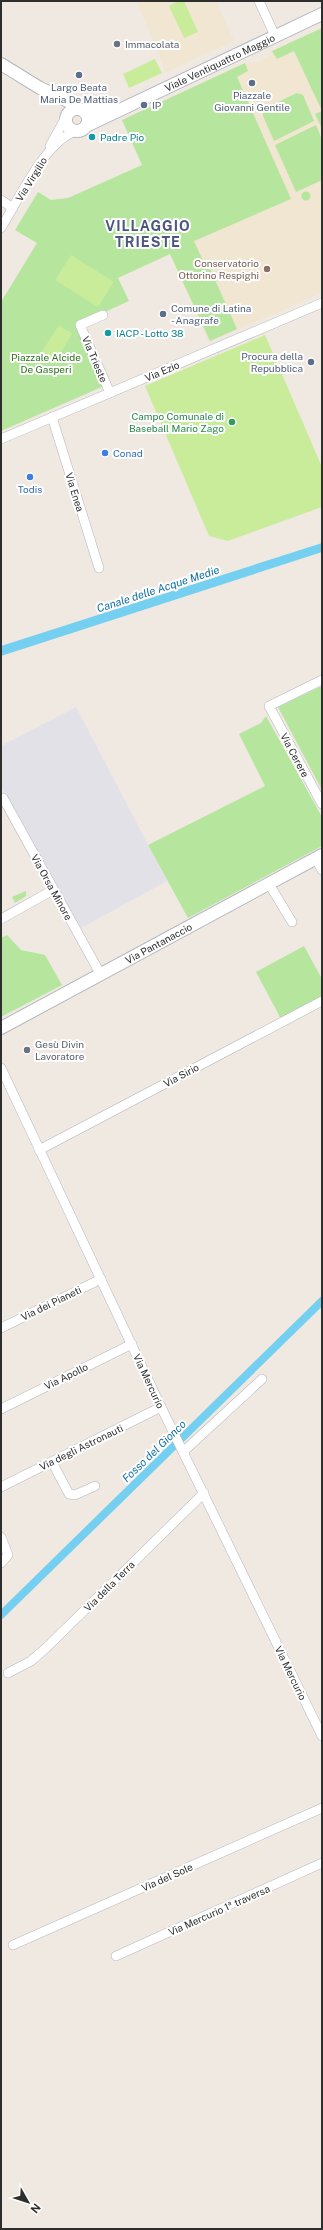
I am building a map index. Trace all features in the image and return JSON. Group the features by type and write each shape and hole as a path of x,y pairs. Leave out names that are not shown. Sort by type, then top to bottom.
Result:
{"main road":[{"name":"Viale Ventiquattro Maggio","path":"118,110 322,14"},
{"path":"1,64 40,88 57,102 70,128 81,129 118,110"},
{"path":"40,88 54,93 80,109 87,116 81,129"},
{"path":"65,119 68,113 80,109 118,110"},
{"name":"Via Pantanaccio","path":"1,1028 319,857"}],"street":[{"path":"259,1 275,36"},
{"path":"48,151 65,119"},
{"path":"48,151 63,137 81,129"},
{"name":"Via Virgilio","path":"1,228 48,151"},
{"path":"1,200 13,208"},
{"name":"Via Ezio","path":"1,438 322,303"},
{"name":"Via Trieste","path":"102,315 80,325 110,393"},
{"name":"Via Enea","path":"52,417 99,568"},
{"name":"Via Cerere","path":"322,680 268,706 322,804"},
{"name":"Via Orsa Minore","path":"3,798 101,974"},
{"name":"Via Pantanaccio","path":"319,857 322,870"},
{"path":"269,884 292,922"},
{"path":"1,919 53,890"},
{"name":"Via Sirio","path":"40,1150 322,1001"},
{"name":"Via Mercurio","path":"1,1068 161,1408 183,1449 322,1736"},
{"name":"Via dei Pianeti","path":"1,1328 101,1279"},
{"name":"Via Apollo","path":"1,1409 132,1344"},
{"path":"183,1449 262,1379"},
{"name":"Via degli Astronauti","path":"1,1487 161,1408"},
{"path":"52,1462 69,1494 75,1495 95,1486"},
{"name":"Via della Terra","path":"8,1673 29,1662 46,1648 204,1493"},
{"path":"1,1537 8,1555 1,1563"},
{"name":"Via del Sole","path":"13,1945 322,1808"},
{"name":"Via Mercurio 1ª traversa","path":"116,1956 322,1863"}],"shaded area":[{"path":"137,1 216,1 234,41 166,72"},
{"path":"322,28 322,293 209,342 170,254 113,280 77,195 142,165 122,120 248,62 254,63 261,61 269,56 270,52"},
{"path":"76,707 167,881 81,928 1,787 1,746"}],"green space":[{"path":"178,1 184,1 198,32 184,38 169,6"},
{"path":"322,28 322,111 294,51 277,59 272,51"},
{"path":"155,59 162,73 129,88 123,74"},
{"name":"Piazzale Alcide De Gasperi","path":"245,63 248,71 237,77 291,199 194,241 205,265 208,264 237,329 210,341 170,254 118,278 129,301 78,324 104,386 1,431 1,302 37,243 15,230 38,192 51,200 68,198 142,165 122,120"},
{"path":"297,93 303,95 314,121 274,141 263,116 263,109"},
{"path":"322,111 322,129 315,114"},
{"path":"316,125 322,140 322,180 296,192 275,145"},
{"path":"306,191 311,196 306,201 301,196"},
{"path":"71,255 114,282 98,307 55,280"},
{"path":"59,325 72,334 55,362 41,353"},
{"name":"Campo Comunale di Baseball Mario Zago","path":"265,335 322,467 322,507 228,541 209,536 145,386"},
{"path":"322,686 322,790 278,707"},
{"path":"266,716 322,817 322,846 188,918 148,845 265,786 239,734 261,723"},
{"path":"26,891 26,896 15,903 12,897"},
{"path":"7,935 21,950 45,955 62,985 1,1017 1,938"},
{"path":"304,946 322,979 322,998 281,1019 256,972"}],"water":[{"path":"322,543 322,552 1,656 1,646"}],"waterway":[{"name":"Fosso del Gionco","path":"1,1615 322,1301"}],"place":[{"name":"Immacolata","path":"117,44"},
{"name":"Largo Beata Maria De Mattias","path":"79,75"},
{"name":"Piazzale Giovanni Gentile","path":"252,83"},
{"name":"IP","path":"144,105"},
{"name":"Padre Pio","path":"92,137"},
{"name":"Conservatorio Ottorino Respighi","path":"267,269"},
{"name":"Comune di Latina - Anagrafe","path":"163,314"},
{"name":"IACP - Lotto 38","path":"108,333"},
{"name":"Procura della Repubblica","path":"311,362"},
{"name":"Campo Comunale di Baseball Mario Zago","path":"232,422"},
{"name":"Conad","path":"105,453"},
{"name":"Todis","path":"30,477"},
{"name":"Gesù Divin Lavoratore","path":"27,1050"}],"district":[{"name":"VILLAGGIO TRIESTE","path":"148,234"}],"water label":[{"name":"Canale delle Acque Medie","path":"158,589"}]}
